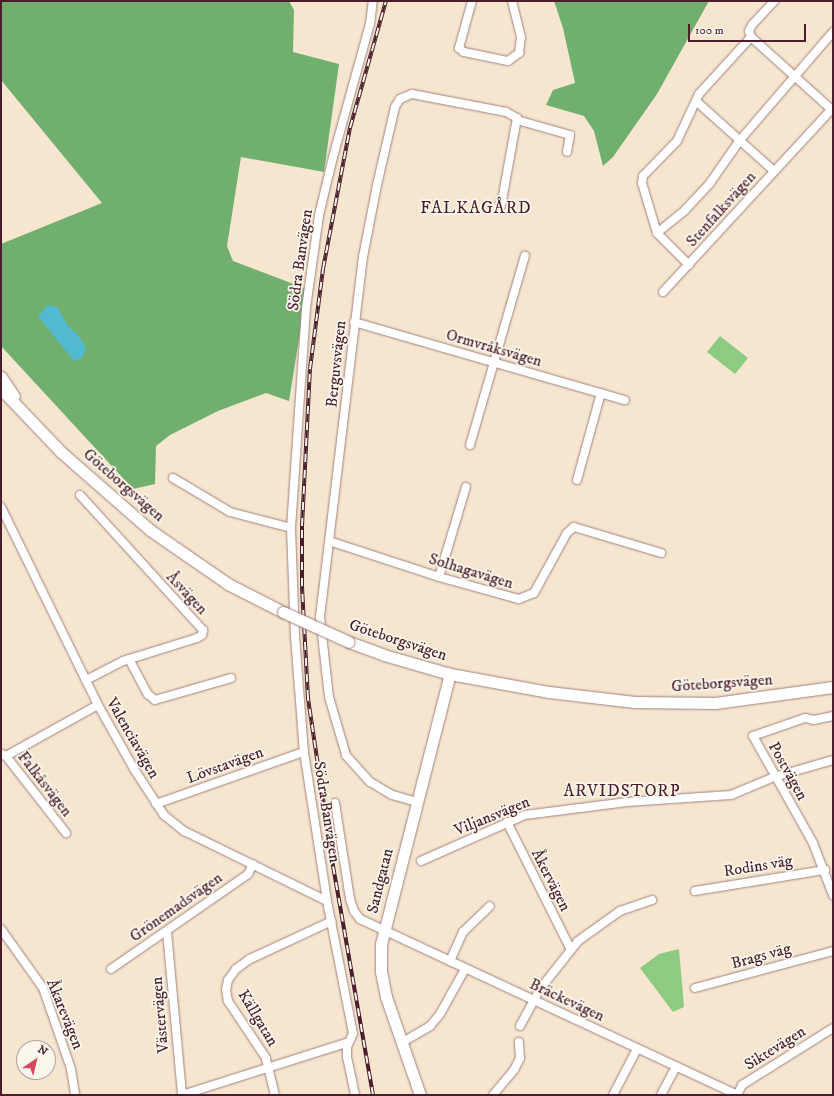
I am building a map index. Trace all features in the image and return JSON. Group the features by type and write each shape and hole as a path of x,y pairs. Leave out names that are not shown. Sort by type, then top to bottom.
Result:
{"main road":[{"name":"Göteborgsvägen","path":"1,377 25,413"},
{"name":"Göteborgsvägen","path":"1,389 66,457 150,530 228,584 282,612 349,642 384,655 450,674 549,692 648,703 715,703 833,687"},
{"name":"Sandgatan","path":"420,1095 386,998 381,972 381,944 450,674"}],"street":[{"name":"Södra Banvägen","path":"355,1095 347,1057 349,1042 353,1033 327,901 304,752 295,636 291,528 306,308 319,215 333,157 370,24 373,1"},
{"path":"472,1 459,48 464,52 508,61 519,53 521,37 512,1"},
{"name":"Stenfalksvägen","path":"663,292 832,108 751,37 749,31 752,25 774,1"},
{"name":"Stenfalksvägen","path":"658,233 685,210 710,183 740,140 796,76 799,68 833,32"},
{"name":"Stenfalksvägen","path":"689,265 658,233 642,183 643,176 677,141 699,94 751,37"},
{"name":"Berguvsvägen","path":"417,802 392,795 370,782 346,755 337,731 328,697 320,624 354,322 377,185 395,107 400,99 412,94 440,99 506,112 517,118 516,120"},
{"name":"Stenfalksvägen","path":"696,101 774,171"},
{"path":"501,206 516,120 570,135 567,152"},
{"path":"470,444 525,256"},
{"name":"Ormvråksvägen","path":"354,322 625,400"},
{"path":"577,480 601,393"},
{"path":"173,478 230,512 291,528"},
{"path":"439,577 466,487"},
{"name":"Åsvägen","path":"80,495 203,630 202,635 197,638 129,659 86,680"},
{"name":"Valenciavägen","path":"1,507 98,705 156,804 175,825 327,901"},
{"name":"Solhagavägen","path":"329,541 512,599 526,598 534,593 567,533 574,527 661,553"},
{"path":"129,659 148,694 155,700 231,678"},
{"path":"3,755 98,705"},
{"name":"Postvägen","path":"833,716 814,720 805,718 753,736 774,777 813,844 825,870 833,895"},
{"name":"Lövstavägen","path":"156,804 304,752"},
{"name":"Falkåsvägen","path":"3,755 66,833"},
{"name":"Viljansvägen","path":"421,861 525,815 552,810 731,795 774,777 833,760"},
{"name":"Bräckevägen","path":"334,803 354,911 371,926 384,930 737,1095"},
{"name":"Åkervägen","path":"507,822 571,950"},
{"name":"Grönemadsvägen","path":"111,969 167,932 248,874 253,864"},
{"name":"Rodins väg","path":"695,890 825,870"},
{"path":"520,1026 533,1000 578,941 620,911 652,900"},
{"path":"450,961 463,932 490,906"},
{"name":"Källgatan","path":"275,1095 269,1066 228,1000 226,990 228,980 236,969 250,959 332,921"},
{"name":"Åkarevägen","path":"1,929 43,988 67,1055 75,1095"},
{"name":"Västervägen","path":"167,932 182,1095"},
{"name":"Brags väg","path":"695,988 833,951"},
{"path":"401,1043 430,1026 440,1014 465,969"},
{"name":"Siktevägen","path":"737,1095 742,1085 833,1028"},
{"path":"182,1095 269,1066 349,1042"},
{"path":"493,1095 514,1070 520,1058 519,1042"},
{"path":"613,1095 637,1049"},
{"path":"662,1095 676,1067"}],"green space":[{"path":"1,1 289,1 294,10 293,52 339,64 324,172 241,157 227,246 233,261 307,289 289,401 266,393 218,411 170,435 156,446 155,484 133,489 1,346 1,244 102,203 1,80"},
{"path":"554,1 709,1 657,94 613,157 603,166 594,131 584,116 546,105 553,90 575,83 563,28"},
{"path":"720,336 748,358 735,374 707,352"},
{"path":"679,949 684,1007 673,1012 640,968 659,954"}],"water":[{"path":"48,305 57,307 68,326 79,336 86,348 82,358 74,361 38,316"}],"railway":[{"path":"373,1095 332,859 308,698 302,586 302,526 310,369 323,269 350,128 386,1"}],"district":[{"name":"FALKAGÅRD","path":"476,209"},
{"name":"ARVIDSTORP","path":"622,792"}]}
